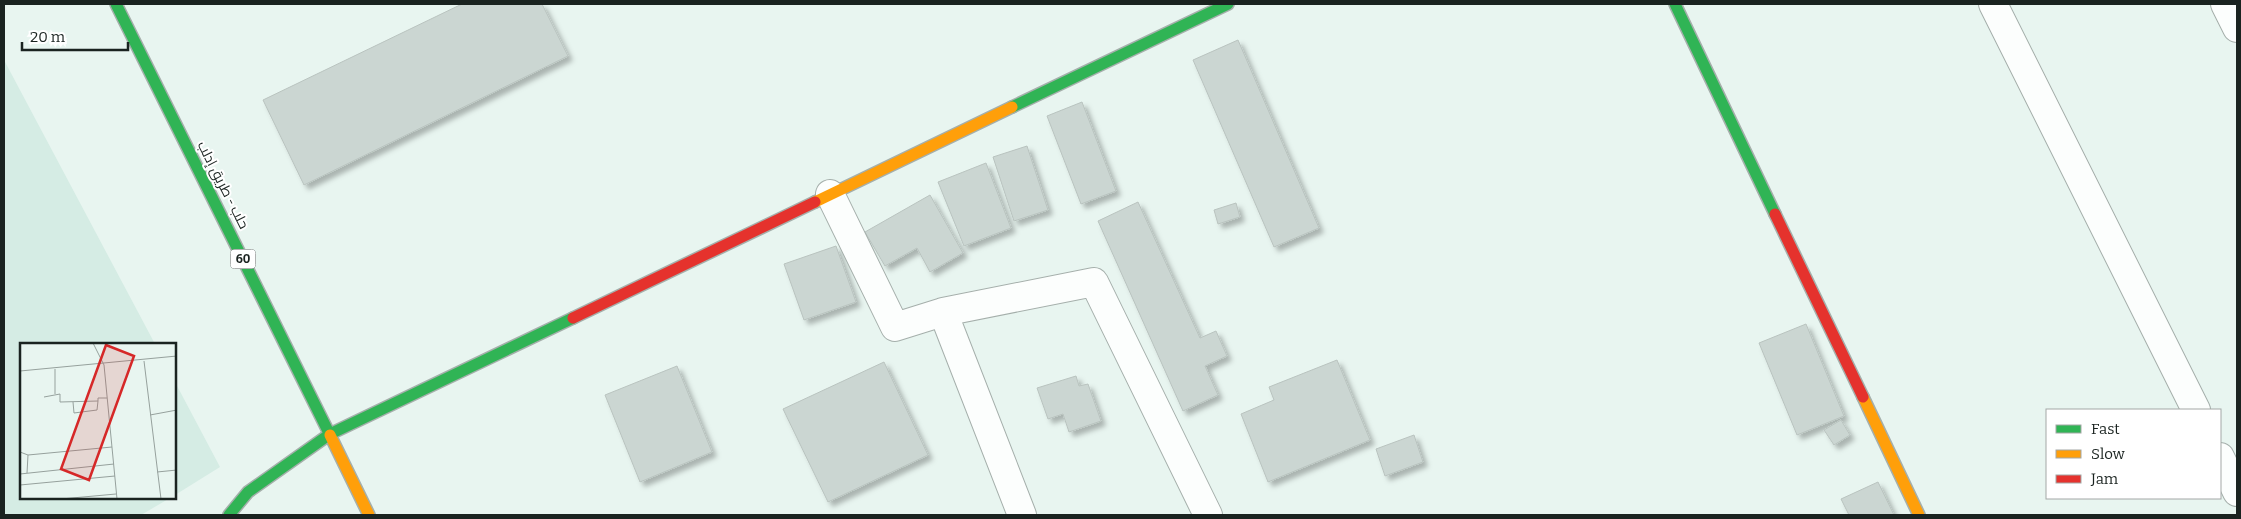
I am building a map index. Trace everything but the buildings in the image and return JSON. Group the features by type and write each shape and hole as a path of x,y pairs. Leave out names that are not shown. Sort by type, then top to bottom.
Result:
{"main road":[{"name":"حلب - طريق إدلب","path":"116,4 369,515"},
{"path":"229,515 248,492 330,434 1228,4"},
{"path":"1675,4 1919,515"}],"street":[{"path":"1993,4 2196,409"},
{"path":"2225,4 2237,28"},
{"path":"830,194 895,327 943,312 1094,282 1208,515"},
{"path":"943,312 1022,515"},
{"path":"2221,459 2237,492"}],"shaded area":[{"path":"4,60 154,343 20,343 20,499 168,499 141,515 4,515"},
{"path":"176,384 220,467 176,494"}],"traffic: fast":[{"path":"116,4 330,435"},
{"path":"1012,107 1228,4"},
{"path":"1675,4 1775,214"},
{"path":"229,515 248,492 330,434 573,318"}],"traffic: slow":[{"path":"815,202 1012,107"},
{"path":"1863,397 1919,515"},
{"path":"330,435 369,515"}],"traffic: jam":[{"path":"573,318 815,202"},
{"path":"1775,214 1863,397"}]}
